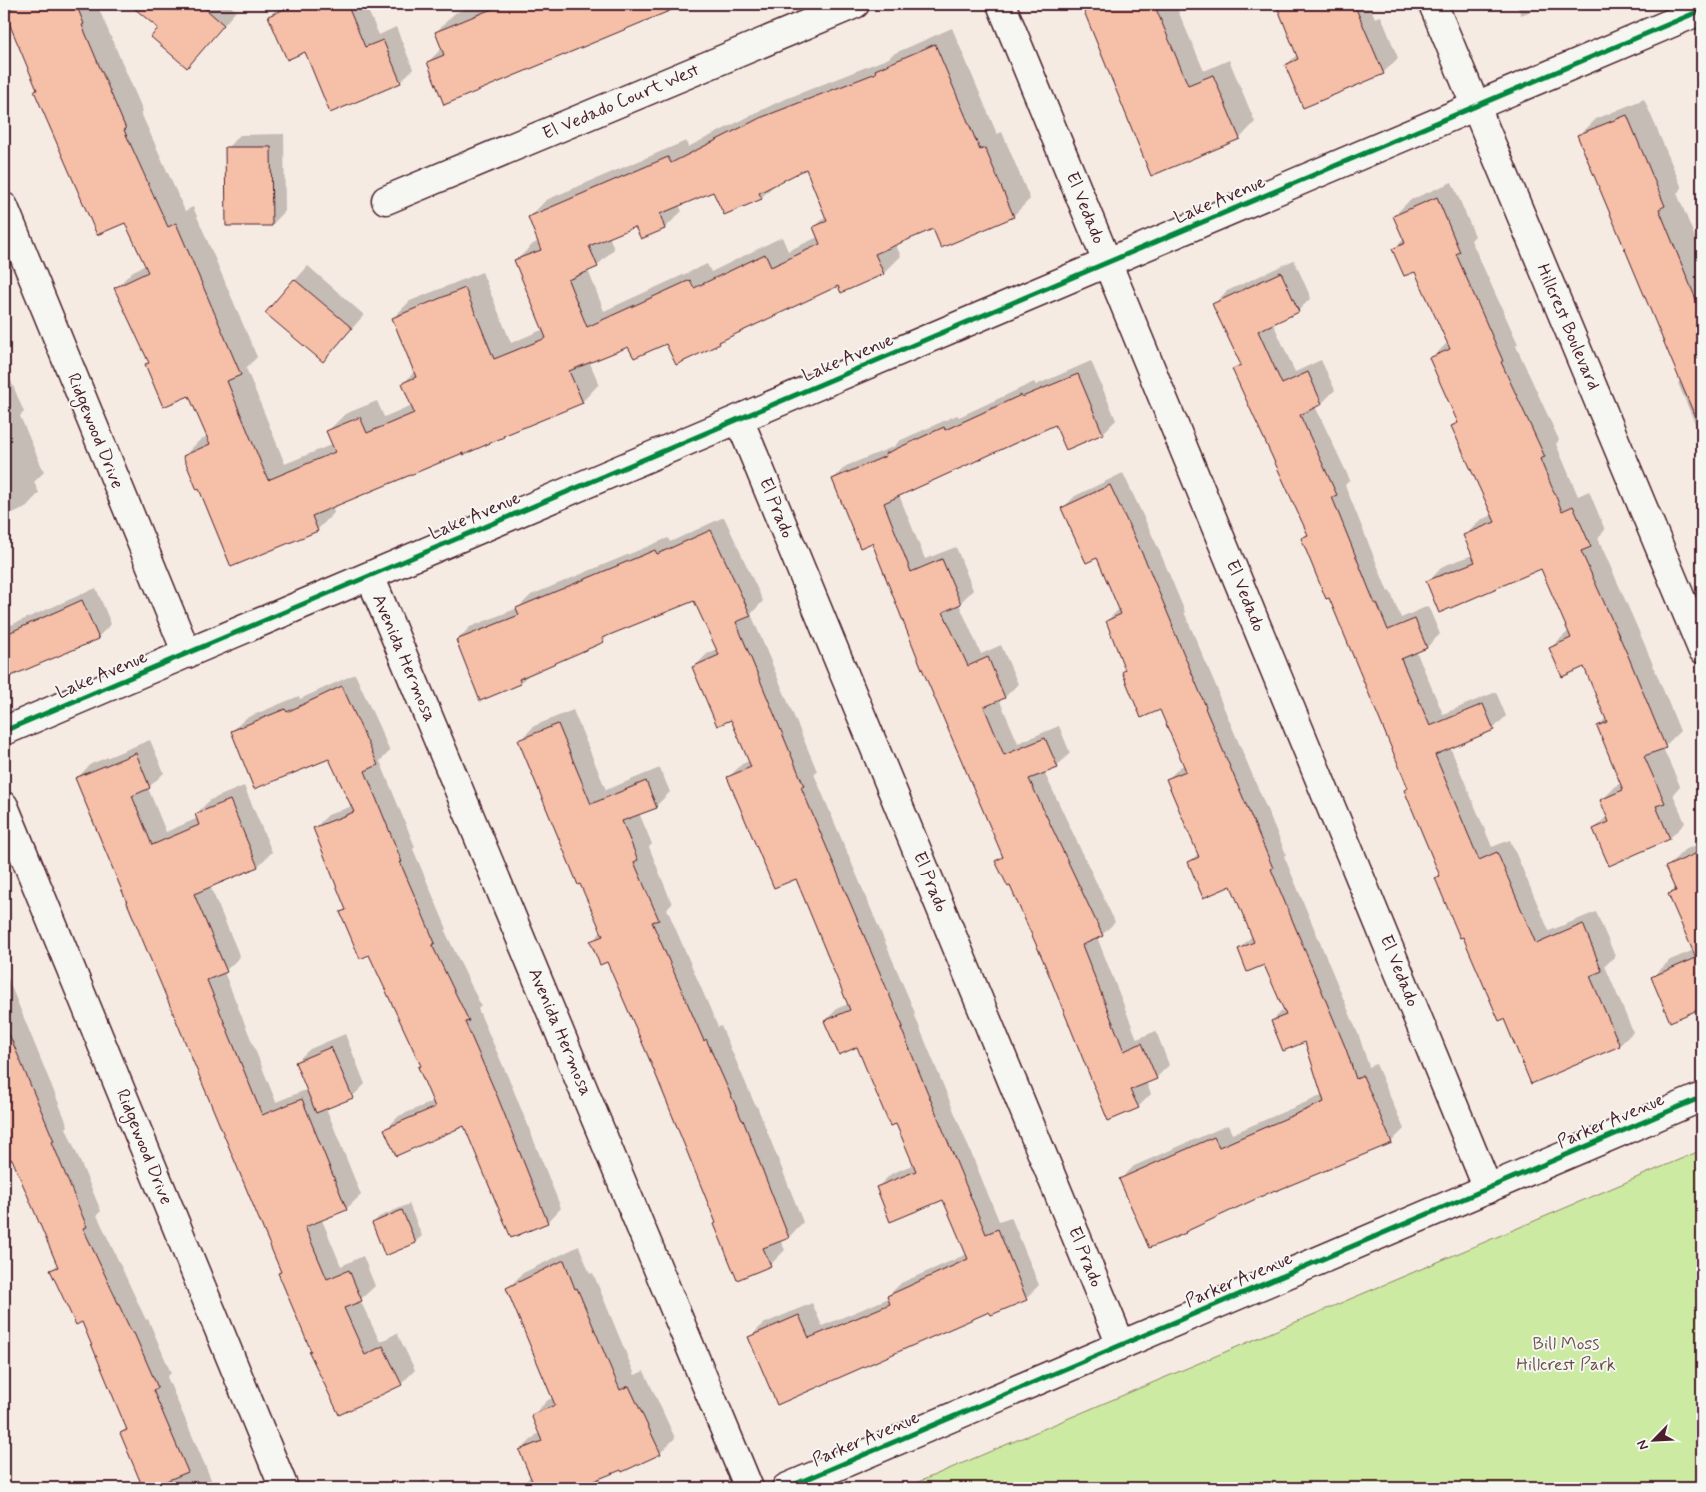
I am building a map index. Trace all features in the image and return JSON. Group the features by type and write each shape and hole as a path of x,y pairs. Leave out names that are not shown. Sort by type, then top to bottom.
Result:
{"street":[{"name":"El Vedado Court West","path":"386,200 855,4"},
{"name":"El Vedado","path":"1001,4 1488,1189"},
{"name":"Hillcrest Boulevard","path":"1433,4 1702,650"},
{"name":"Lake Avenue","path":"4,732 1702,10"},
{"name":"Ridgewood Drive","path":"4,207 187,654"},
{"name":"El Prado","path":"739,419 1121,1346"},
{"name":"Avenida Hermosa","path":"370,576 749,1488"},
{"name":"Ridgewood Drive","path":"4,806 284,1488"},
{"name":"Parker Avenue","path":"786,1488 1702,1098"}],"green space":[{"name":"Bill Moss Hillcrest Park","path":"1702,1150 1702,1488 904,1488"}],"building":[{"path":"21,4 76,4 84,24 82,25 126,129 124,130 168,227 176,223 241,375 227,381 268,480 335,452 326,431 360,417 367,433 414,413 402,383 416,377 392,318 465,288 494,359 546,338 514,260 541,250 528,217 668,157 671,163 760,118 876,73 875,70 935,44 980,150 985,148 1014,217 941,248 933,229 875,254 884,274 841,293 838,286 719,342 720,344 676,365 666,344 634,358 628,347 569,371 583,403 503,436 463,455 463,453 312,516 318,531 231,567 199,489 197,490 183,456 210,444 189,396 163,407 145,364 149,363 114,288 148,272 125,223 97,235 34,91 37,90 4,11","holes":["806,169 827,221 813,227 820,244 771,267 765,254 694,288 690,280 587,327 568,280 598,267 589,246 635,227 641,239 665,229 660,214 713,192 724,215 762,199 759,193"]},
{"path":"129,4 200,4 224,25 187,68 151,37 158,28"},
{"path":"297,4 347,4 365,47 383,40 401,83 330,113 305,52 287,60 268,16"},
{"path":"504,4 686,4 444,105 427,62 444,55 435,32"},
{"path":"1081,4 1154,4 1188,85 1213,75 1240,139 1151,176"},
{"path":"1276,4 1354,4 1384,74 1303,108 1285,65 1298,59"},
{"path":"1627,115 1665,206 1659,209 1702,314 1702,433 1577,135"},
{"path":"225,147 271,147 272,226 226,226"},
{"path":"1437,197 1460,252 1456,254 1503,361 1501,362 1545,457 1540,459 1562,511 1573,506 1591,547 1581,551 1629,658 1666,748 1644,756 1665,803 1656,806 1670,839 1609,866 1593,829 1609,822 1600,800 1623,790 1597,726 1607,722 1584,667 1562,677 1549,648 1571,638 1541,569 1439,613 1426,581 1475,562 1463,535 1495,522 1451,426 1458,423 1429,358 1450,349 1415,272 1404,276 1392,249 1405,243 1393,216"},
{"path":"1281,272 1299,312 1258,331 1282,384 1308,372 1322,404 1300,415 1337,495 1332,497 1375,604 1377,603 1388,630 1415,619 1427,648 1401,659 1430,726 1483,704 1494,730 1435,755 1479,860 1497,852 1536,944 1583,924 1602,971 1590,976 1620,1046 1531,1084 1504,1019 1499,1021 1463,937 1460,938 1435,878 1440,876 1404,790 1408,788 1329,598 1326,599 1301,538 1308,535 1232,369 1241,365 1212,304"},
{"path":"294,279 352,328 323,362 265,313"},
{"path":"1078,374 1103,434 1066,450 1055,425 884,503 911,572 942,559 961,604 943,612 968,666 988,657 1005,698 984,707 1004,755 1045,738 1058,768 1029,779 1103,936 1082,945 1124,1051 1142,1043 1157,1079 1130,1090 1139,1108 1108,1121 1043,960 1010,886 1008,887 995,861 1003,857 920,664 872,543 860,548 832,479 886,456 885,454 944,427 945,430 1021,395 1022,397"},
{"path":"1110,485 1148,566 1173,626 1205,708 1273,868 1271,869 1346,1049 1356,1079 1363,1076 1392,1143 1275,1190 1186,1233 1149,1248 1119,1179 1214,1137 1219,1147 1324,1102 1305,1042 1283,1051 1271,1021 1286,1015 1264,965 1247,972 1238,949 1254,942 1231,886 1203,898 1188,862 1199,857 1166,779 1186,771 1160,710 1141,718 1122,672 1125,670 1106,621 1121,614 1097,558 1086,563 1061,508"},
{"path":"711,530 751,616 736,622 804,786 801,787 903,1027 901,1028 986,1234 998,1229 1027,1300 991,1315 989,1312 777,1405 748,1337 799,1315 809,1338 890,1304 887,1296 968,1259 943,1200 890,1222 876,1187 916,1171 896,1124 890,1126 857,1047 839,1055 824,1021 850,1010 796,879 774,888 727,777 751,767 731,720 717,726 692,667 719,655 694,601 602,638 604,642 519,679 521,684 480,701 456,640 519,615 516,608 655,550 657,554"},
{"path":"82,600 99,639 4,679 4,635"},
{"path":"342,686 378,765 365,771 402,862 400,862 435,943 432,945 469,1021 465,1022 548,1223 511,1238 464,1126 396,1156 384,1129 435,1107 418,1067 421,1066 369,955 360,959 340,912 346,910 313,828 354,812 329,759 254,789 231,731 285,709 287,712"},
{"path":"558,724 591,804 646,781 657,808 622,821 638,860 634,862 659,920 652,922 704,1041 706,1039 743,1120 789,1238 763,1248 771,1266 737,1280 651,1063 607,962 600,965 590,941 603,936 580,884 578,885 518,740"},
{"path":"136,753 150,788 132,796 152,845 199,825 195,814 230,800 258,867 194,894 227,972 207,980 262,1115 302,1099 347,1210 305,1227 327,1279 349,1270 362,1301 344,1308 365,1355 383,1346 402,1385 339,1415 309,1352 311,1351 278,1273 281,1272 75,778"},
{"path":"1702,851 1702,1008 1670,1022 1651,977 1696,958 1668,894 1676,891 1665,867"},
{"path":"4,1022 54,1141 52,1142 87,1227 83,1228 132,1333 134,1333 158,1388 153,1390 188,1472 149,1488 143,1488 120,1433 127,1430 82,1322 76,1325 50,1270 58,1267 12,1159 4,1162"},
{"path":"331,1047 353,1098 316,1113 295,1062"},
{"path":"402,1210 416,1243 385,1256 372,1223"},
{"path":"564,1260 620,1390 629,1386 661,1454 622,1472 621,1470 576,1488 535,1488 519,1450 542,1441 531,1415 555,1405 506,1288"}],"cycle path":[{"path":"4,731 1702,10"},
{"path":"786,1488 1702,1097"}]}
